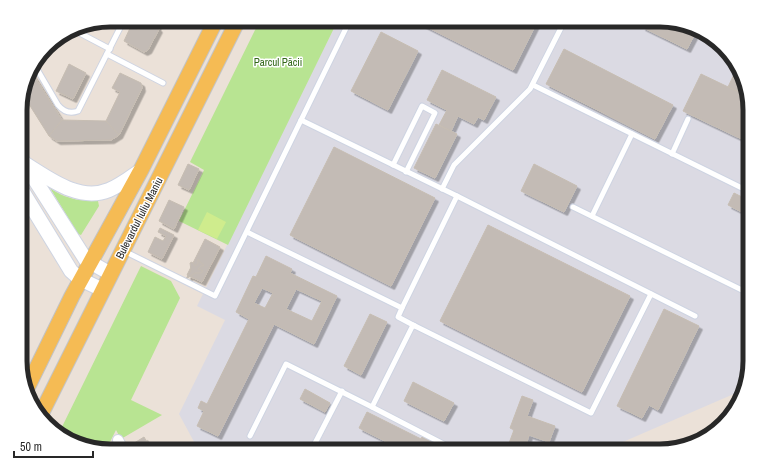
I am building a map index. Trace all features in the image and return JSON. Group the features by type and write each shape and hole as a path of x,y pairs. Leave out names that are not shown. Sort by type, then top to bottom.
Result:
{"main road":[{"name":"Bulevardul Iuliu Maniu","path":"30,382 80,279 140,170 212,27"},
{"name":"Bulevardul Iuliu Maniu","path":"43,410 234,27"},
{"path":"27,163 61,186 80,192 90,193 109,190 140,170"},
{"path":"27,168 83,256 89,262 111,274"},
{"path":"27,199 71,271 80,279 102,290"}],"street":[{"path":"118,440 120,444"}],"lane":[{"path":"37,70 58,105 62,109 73,112 78,111 120,27"},
{"path":"123,250 215,296 347,27"},
{"path":"442,189 454,165 530,89 562,27"},
{"path":"78,33 108,52 163,83"},
{"path":"533,84 743,189"},
{"path":"393,165 422,106 435,113 406,172"},
{"path":"672,154 688,119"},
{"path":"301,120 457,196 695,316"},
{"path":"592,216 632,134"},
{"path":"457,196 398,317 415,326 591,413 650,294"},
{"path":"573,207 743,291"},
{"path":"247,232 402,308"},
{"path":"372,407 413,325 415,326"},
{"path":"250,436 286,364 342,391 443,444"},
{"path":"315,444 342,391"}],"shaded area":[{"path":"335,27 670,28 692,33 715,48 729,64 739,84 743,105 743,366 737,393 618,444 195,444 179,414 225,320 197,306"}],"green space":[{"name":"Parcul Păcii","path":"257,27 335,27 228,245 179,221 204,170 190,162"},
{"path":"50,188 72,199 98,201 99,206 81,235 78,234"},
{"path":"207,212 226,222 217,239 198,230"},
{"path":"141,266 171,281 180,298 131,400 162,415 121,439 116,430 109,444 78,438 61,428"}],"building":[{"path":"131,27 139,30 140,27 157,27 159,29 148,50 144,52 124,41"},
{"path":"427,27 534,27 513,70"},
{"path":"642,27 670,28 692,33 695,34 687,49"},
{"path":"381,32 418,51 388,110 351,91"},
{"path":"564,49 673,105 655,139 546,84"},
{"path":"69,64 86,73 73,99 56,91"},
{"path":"442,70 496,97 484,120 478,117 474,124 458,116 451,131 439,125 447,110 427,100"},
{"path":"120,73 141,83 142,88 119,135 106,121 120,92 112,88"},
{"path":"701,74 741,93 743,105 743,140 683,111"},
{"path":"734,74 739,84 741,93 728,87"},
{"path":"34,76 62,120 49,136 28,102"},
{"path":"62,120 106,121 119,135 111,140 57,141 49,136"},
{"path":"436,124 457,134 435,178 414,168"},
{"path":"334,147 435,198 391,286 290,235"},
{"path":"188,164 199,169 189,190 178,185"},
{"path":"534,164 577,186 564,212 521,191"},
{"path":"734,193 743,198 743,212 728,205"},
{"path":"169,200 184,207 174,229 159,221"},
{"path":"488,225 630,296 582,392 440,321"},
{"path":"160,228 174,235 162,259 148,252 155,237 163,241 166,236 158,232"},
{"path":"205,239 220,247 202,282 187,275"},
{"path":"266,256 292,269 290,273 337,296 314,344 274,324 218,436 197,426 204,411 198,408 201,401 207,404 249,319 236,312 253,276 256,277","holes":["262,288 273,293 265,308 254,303","296,289 322,301 312,321 286,309"]},
{"path":"198,259 204,265 198,269 203,271 201,273 195,273 186,279 191,270 190,263 192,262 195,266 198,264"},
{"path":"664,309 699,326 658,410 649,405 642,418 617,406"},
{"path":"370,314 387,322 361,375 344,366"},
{"path":"413,382 454,403 444,421 404,401"},
{"path":"305,389 330,403 325,412 300,399"},
{"path":"522,396 533,400 527,416 555,426 549,442 529,435 526,444 509,444 514,430 510,428"},
{"path":"367,412 421,439 422,437 436,444 391,444 359,428"},
{"path":"144,437 148,444 133,444"}]}
